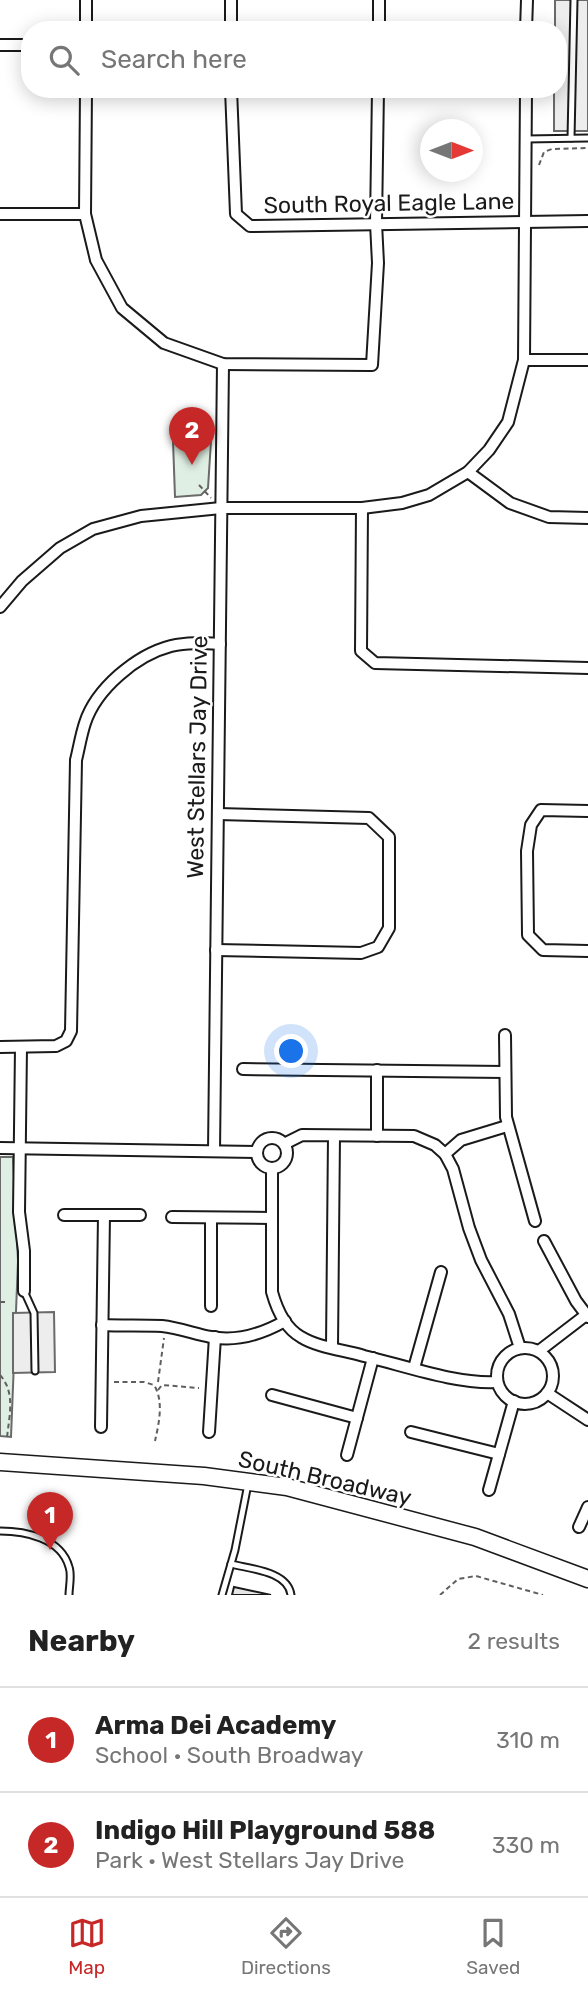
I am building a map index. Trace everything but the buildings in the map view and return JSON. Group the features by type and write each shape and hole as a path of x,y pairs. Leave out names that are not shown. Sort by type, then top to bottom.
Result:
{"main road":[{"name":"South Broadway","path":"0,1462 166,1473 287,1487 475,1538 588,1579"}],"street":[{"path":"86,0 86,21"},
{"path":"231,0 231,21"},
{"path":"379,0 379,21"},
{"path":"526,21 527,0"},
{"path":"0,45 21,45"},
{"path":"86,98 85,214 96,260 122,308 164,343 223,364 372,365 378,263 378,98"},
{"name":"South Royal Eagle Lane","path":"231,98 236,215 250,226 588,221"},
{"path":"0,607 22,581 60,548 93,529 141,516 221,508 362,508 402,503 429,495 468,472 489,450 508,422 524,360 526,98"},
{"path":"0,214 85,214"},
{"path":"524,360 588,360"},
{"name":"West Stellars Jay Drive","path":"214,1151 223,364"},
{"path":"468,472 510,503 549,517 588,518"},
{"path":"362,508 361,651 375,663 588,668"},
{"path":"0,1047 56,1046 66,1041 71,1031 76,760 85,721 101,691 133,664 169,646 219,644"},
{"path":"588,811 541,810 531,825 527,852 528,934 543,950 588,951"},
{"path":"216,950 361,953 378,947 389,928 389,837 369,818 218,814"},
{"path":"505,1035 507,1126 535,1221"},
{"path":"21,1047 19,1212 24,1251 24,1291"},
{"path":"243,1069 505,1072"},
{"path":"377,1070 377,1136"},
{"path":"445,1154 461,1140 507,1126"},
{"path":"284,1144 302,1135 414,1136 435,1145 445,1154 453,1169 469,1228 481,1260 509,1314 520,1348"},
{"path":"332,1348 334,1136"},
{"path":"273,1138 284,1144 287,1157 283,1164 271,1168 262,1165 257,1152 259,1145 266,1139 273,1138"},
{"path":"0,1148 257,1152"},
{"path":"271,1168 272,1292 276,1307 285,1321 302,1338 332,1348 478,1383 498,1382"},
{"path":"64,1215 140,1215"},
{"path":"101,1427 104,1215"},
{"path":"172,1217 272,1218"},
{"path":"211,1218 211,1306"},
{"path":"538,1351 587,1316 544,1241"},
{"path":"414,1368 441,1272"},
{"path":"102,1325 164,1326 215,1337 251,1336 270,1330 285,1321"},
{"path":"209,1432 215,1337"},
{"path":"520,1348 538,1351 549,1361 553,1375 547,1393 538,1401 524,1404 514,1401 505,1394 498,1382 497,1371 501,1361 511,1351 520,1348"},
{"path":"347,1455 373,1358"},
{"path":"547,1393 588,1420"},
{"path":"272,1395 357,1418"},
{"path":"489,1490 514,1401"},
{"path":"411,1432 499,1454"},
{"path":"579,1527 588,1507"}],"lane":[{"path":"571,138 574,0"},
{"path":"526,139 588,138"},
{"path":"24,1291 34,1313 35,1371"},
{"path":"222,1595 249,1481"},
{"path":"0,1531 31,1534 59,1550 69,1567 69,1595"},
{"path":"231,1564 280,1578 290,1587 291,1595"}],"path":[{"path":"539,164 544,152 552,149 588,148"},
{"path":"0,1302 6,1302"},
{"path":"154,1385 158,1382 164,1326"},
{"path":"0,1375 8,1384 11,1399 7,1438"},
{"path":"102,1383 144,1382 154,1385 158,1391 160,1415 155,1441"},
{"path":"158,1382 162,1385 212,1389"},
{"path":"158,1391 162,1385"},
{"path":"440,1595 458,1579 477,1576 543,1595"}],"green space":[{"path":"173,441 211,441 208,488 201,495 175,497"},
{"path":"0,1157 13,1157 18,1261 11,1437 0,1436"}],"shaded area":[{"path":"555,0 588,0 588,131 554,131 554,98 567,98 567,21 555,21"},
{"path":"54,1312 55,1372 13,1373 13,1313"}],"place":[{"name":"Indigo Hill Playground 588","path":"192,465"},
{"name":"Arma Dei Academy","path":"50,1550"}]}
